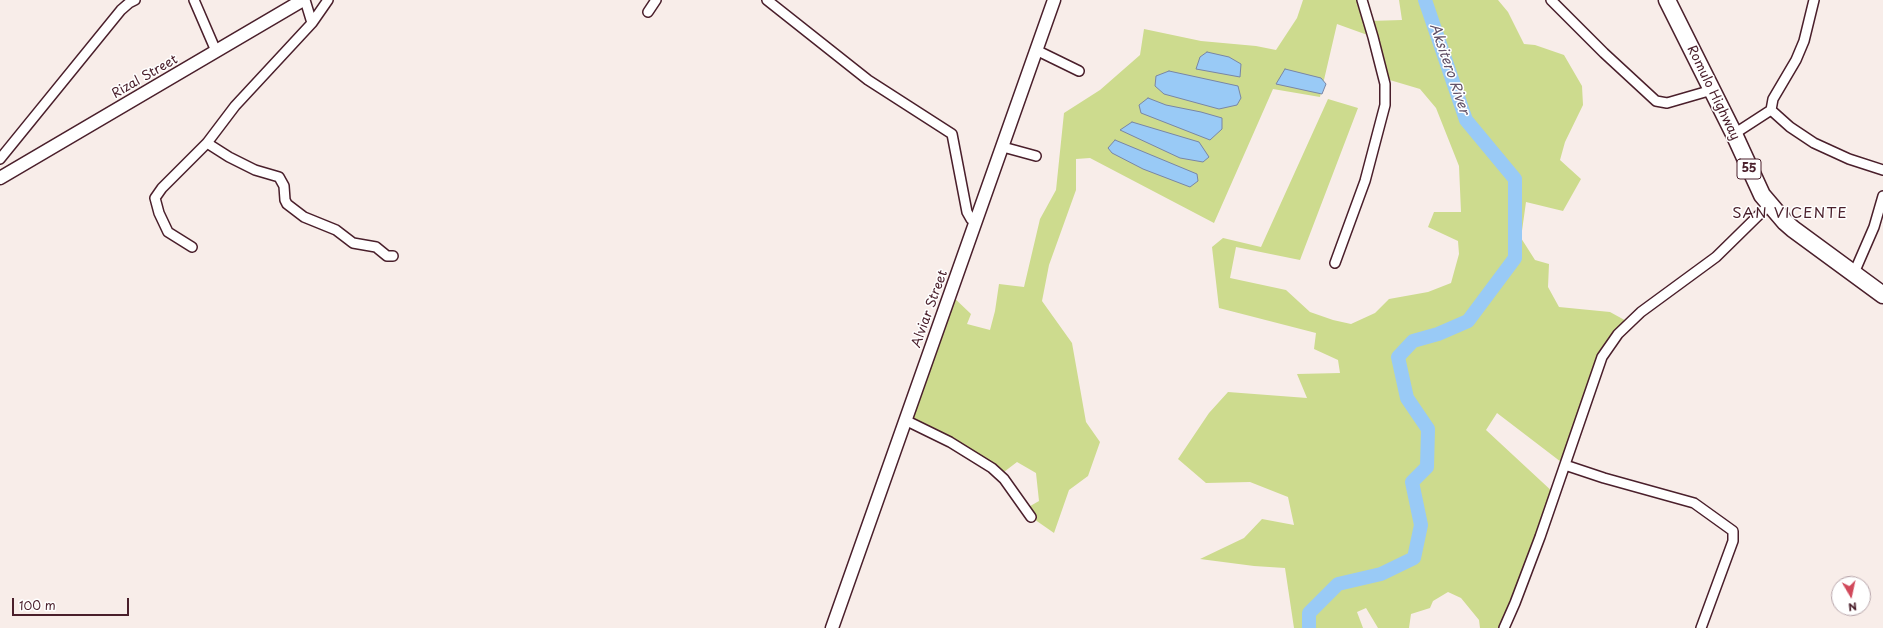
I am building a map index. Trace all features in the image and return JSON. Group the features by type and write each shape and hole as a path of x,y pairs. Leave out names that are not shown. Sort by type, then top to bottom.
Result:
{"highway":[{"name":"Romulo Highway","path":"1667,0 1734,134 1758,187 1770,205 1793,229 1883,295"}],"street":[{"path":"4,175 0,161 121,10 128,3 135,0"},
{"path":"194,0 216,51"},
{"path":"304,0 312,23"},
{"name":"Rizal Street","path":"4,175 304,0"},
{"path":"192,247 168,232 159,213 155,198 162,188 207,143 235,106 312,23 328,0"},
{"path":"648,12 656,0"},
{"path":"766,0 871,82 952,134 967,212 971,219 976,223"},
{"name":"Alviar Street","path":"832,628 1003,148 1054,0"},
{"path":"1335,263 1365,181 1385,109 1385,84 1374,37 1362,0"},
{"path":"1551,0 1604,53 1656,101 1667,103 1712,90"},
{"path":"1734,134 1771,110 1773,99 1796,60 1804,41 1814,0"},
{"path":"1036,50 1079,71"},
{"path":"1771,110 1790,127 1814,143 1849,159 1883,170"},
{"path":"207,143 255,170 279,177 284,186 285,200 287,204 304,217 336,230 354,243 376,247 387,256 393,256"},
{"path":"1003,148 1036,156"},
{"path":"1854,273 1871,234 1883,196"},
{"path":"1504,628 1516,603 1602,357 1618,334 1641,312 1716,257 1770,205"},
{"path":"905,420 950,442 992,468 1004,479 1031,517"},
{"path":"1565,465 1604,478 1694,503 1733,531 1733,541 1701,628"}],"green space":[{"path":"1303,0 1362,0 1369,21 1402,20 1399,0 1498,0 1508,12 1524,44 1535,45 1564,55 1582,86 1583,105 1565,142 1560,160 1581,179 1563,211 1526,202 1521,238 1535,260 1549,264 1548,287 1559,307 1610,312 1630,323 1602,357 1565,465 1497,413 1486,430 1555,494 1504,628 1480,628 1479,620 1461,598 1448,592 1433,601 1430,608 1411,614 1409,628 1378,628 1366,608 1357,612 1363,628 1294,628 1285,568 1254,566 1200,559 1244,538 1262,519 1294,525 1288,497 1250,482 1206,483 1178,459 1209,413 1228,392 1307,398 1297,374 1340,373 1338,360 1314,349 1316,333 1219,308 1212,247 1223,238 1261,247 1328,99 1358,108 1300,260 1236,247 1230,278 1286,290 1310,312 1333,320 1351,324 1375,313 1389,299 1428,292 1451,283 1459,254 1458,241 1428,227 1434,212 1461,212 1459,166 1436,108 1420,89 1383,78 1373,37 1337,24 1320,97 1273,89 1214,223 1090,158 1076,159 1076,190 1049,265 1042,301 1072,343 1086,422 1100,442 1088,476 1069,490 1054,533 1031,517 1025,509 1039,501 1036,473 1017,462 1000,475 905,420 950,294 971,314 967,324 990,330 995,311 999,284 1024,287 1040,219 1056,190 1064,113 1100,90 1140,55 1144,29 1201,41 1256,46 1276,50 1297,18"}],"water":[{"path":"1207,52 1229,57 1241,64 1240,77 1196,69 1200,57"},
{"path":"1285,69 1321,78 1326,84 1322,94 1276,84"},
{"path":"1169,71 1238,86 1241,98 1237,105 1219,109 1164,94 1155,86 1156,76"},
{"path":"1148,98 1166,105 1222,118 1222,129 1210,140 1141,113 1139,105"},
{"path":"1132,122 1199,142 1209,157 1203,162 1180,158 1120,130"},
{"path":"1115,140 1197,174 1198,181 1190,187 1143,169 1112,153 1108,148"}],"waterway":[{"name":"Aksitero River","path":"1309,628 1309,613 1338,584 1381,574 1414,558 1421,525 1412,482 1427,467 1428,429 1407,398 1398,357 1413,341 1438,334 1468,321 1515,258 1515,179 1466,120 1425,0"}],"district":[{"name":"SAN VICENTE","path":"1790,214"}]}
